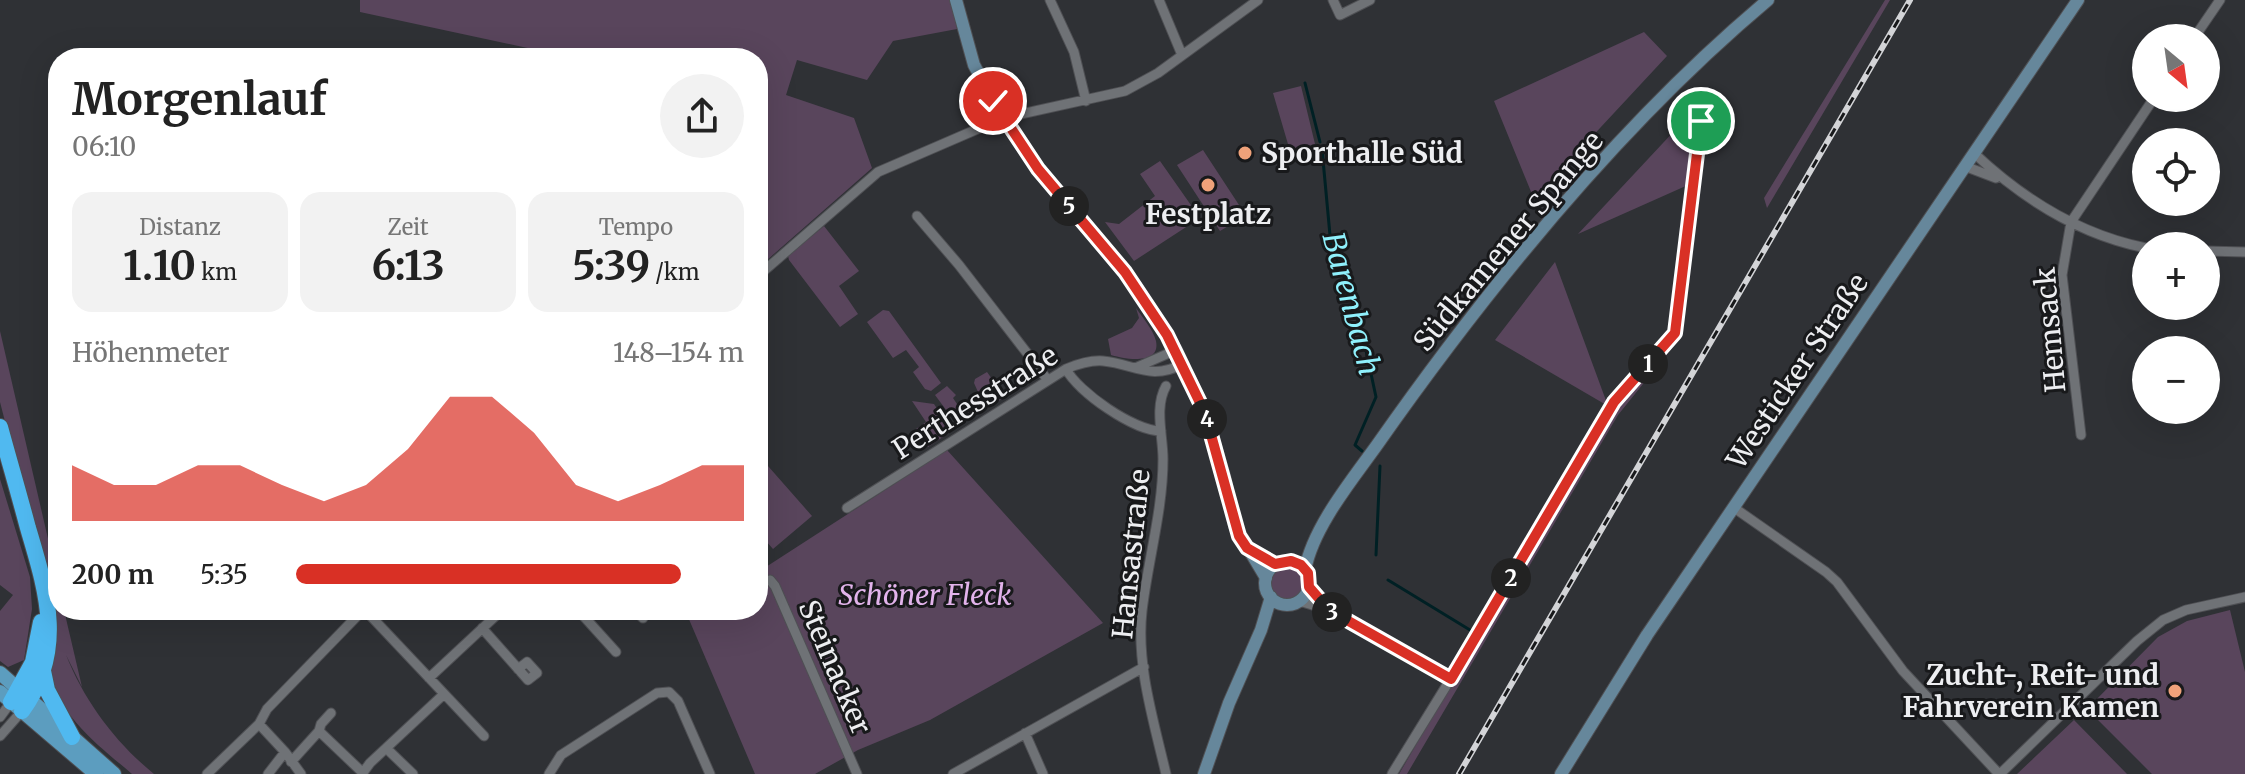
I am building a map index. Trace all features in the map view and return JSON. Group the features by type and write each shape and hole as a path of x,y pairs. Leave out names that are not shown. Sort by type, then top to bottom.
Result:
{"highway":[{"path":"0,427 48,606"},
{"path":"0,456 40,591 42,609 33,662 17,699"},
{"path":"49,620 43,670 47,690 72,737"},
{"path":"17,699 43,670"}],"main road":[{"path":"0,673 17,699 96,774"},
{"path":"17,699 72,737 114,774"}],"street":[{"path":"956,0 974,65 1003,118 1038,169 1131,279 1176,350 1205,413 1235,526 1266,578"},
{"path":"1050,0 1074,52 1086,101"},
{"path":"1159,0 1182,55"},
{"path":"768,267 878,172 1003,118 1115,95 1135,86 1258,0"},
{"path":"1333,0 1340,15 1370,0"},
{"name":"Südkamener Spange","path":"1315,539 1418,387 1529,245 1641,121 1768,0"},
{"name":"Westicker Straße","path":"1561,774 1647,635 2078,0"},
{"path":"2204,24 2220,0"},
{"path":"1392,774 1614,402 1675,333 1703,104"},
{"name":"Hemsack","path":"2081,435 2062,275 2071,222 2145,112"},
{"path":"1975,154 2003,180 2071,222 2115,242 2132,245"},
{"path":"1967,167 2003,180"},
{"path":"917,216 1047,379"},
{"path":"2220,251 2245,252"},
{"path":"1134,369 1176,350"},
{"name":"Perthesstraße","path":"847,508 1047,379 1077,364 1102,361 1147,373 1162,372 1183,364"},
{"name":"Hansastraße","path":"1066,369 1071,377 1130,423 1151,431 1161,431"},
{"name":"Hansastraße","path":"1166,386 1160,396 1163,459 1142,612 1141,649 1166,774"},
{"path":"1733,507 1837,582 1903,671 2000,774 2137,641 2163,620 2186,610 2245,597"},
{"path":"1247,548 1275,564 1291,561 1315,539"},
{"path":"1315,539 1305,570 1309,587 1329,610"},
{"path":"1291,561 1305,570"},
{"path":"1275,564 1265,585 1271,597 1283,604"},
{"name":"Steinacker","path":"770,580 857,774"},
{"path":"1299,601 1309,587"},
{"path":"1204,774 1271,597"},
{"path":"1261,630 1283,604 1299,601 1329,610 1451,679"},
{"path":"207,774 259,724 267,709 354,620"},
{"path":"374,620 484,736"},
{"path":"429,678 491,620"},
{"path":"590,620 616,652"},
{"path":"482,628 518,669"},
{"path":"953,774 1144,667"},
{"path":"549,774 561,755 657,693 669,692 678,701 710,774"},
{"path":"319,731 362,773 443,695"},
{"path":"0,717 17,699"},
{"path":"0,736 17,699"},
{"path":"268,774 319,731 331,713"},
{"path":"259,724 301,774"},
{"path":"1025,733 1043,774"},
{"path":"386,748 413,774"}],"green space":[{"path":"360,0 951,0 957,29 893,41 867,80 797,60 786,95 854,118 872,168 768,259 768,48 527,48 360,12"},
{"path":"1885,0 1890,0 1767,208 1764,198"},
{"path":"1644,32 1667,56 1534,199 1494,101"},
{"path":"1301,86 1315,144 1290,151 1273,93"},
{"path":"1691,113 1696,121 1688,185 1578,234"},
{"name":"Festplatz","path":"1203,150 1239,205 1223,214 1230,225 1220,231 1177,165"},
{"path":"1160,161 1200,218 1134,261 1105,222 1119,224 1155,196 1140,174"},
{"path":"824,226 859,271 839,286 858,314 840,327 788,256"},
{"path":"1555,262 1608,406 1495,340"},
{"path":"1136,308 1152,332 1156,349 1153,354 1140,359 1111,355 1108,339 1132,328 1139,318"},
{"path":"883,310 889,311 941,383 931,391 925,389 913,372 919,367 906,350 893,358 867,322"},
{"path":"0,331 48,539 48,589 0,402"},
{"path":"1677,335 1680,338 1618,415 1407,774 1399,774 1612,409"},
{"path":"987,372 1005,397 958,426 935,395 947,386 956,395 953,398 957,404 963,404 978,392 975,379"},
{"path":"912,401 934,404 952,431 928,447 916,429 926,422"},
{"name":"Schöner Fleck","path":"947,450 1103,623 930,720 858,750 815,774 755,774 689,620 768,620 768,566"},
{"path":"768,466 812,516 773,549 768,543"},
{"path":"0,479 30,577 32,609 24,660 8,667 0,661 0,611 13,595 0,585"},
{"path":"1287,566 1299,571 1304,583 1299,595 1287,600 1275,595 1270,583 1275,571"},
{"name":"Zucht-, Reit- und Fahrverein Kamen","path":"2230,610 2245,672 2245,774 2152,774 2087,709 2158,637 2187,621"},
{"path":"56,620 66,620 82,687 66,655 82,689 102,720 126,749 154,774 132,774 83,730 62,703 52,673"},
{"path":"2074,720 2127,774 2017,774"}],"waterway":[{"name":"Barenbach","path":"1305,83 1320,142"},
{"name":"Barenbach","path":"1322,149 1331,246 1348,287 1376,397 1355,445 1362,451"},
{"name":"Barenbach","path":"1376,555 1380,466"},
{"name":"Barenbach","path":"1388,580 1470,630"}],"railway":[{"path":"1459,774 1910,0"}],"place":[{"name":"Sporthalle Süd","path":"1245,153"},
{"name":"Festplatz","path":"1208,185"},
{"name":"Zucht-, Reit- und Fahrverein Kamen","path":"2175,691"}],"route":[{"path":"993,101 1038,169 1125,272 1167,335 1205,413 1235,526 1247,548 1275,564 1291,561 1301,565 1308,573 1309,587 1329,610 1451,679 1614,402 1675,333 1701,121"}]}
